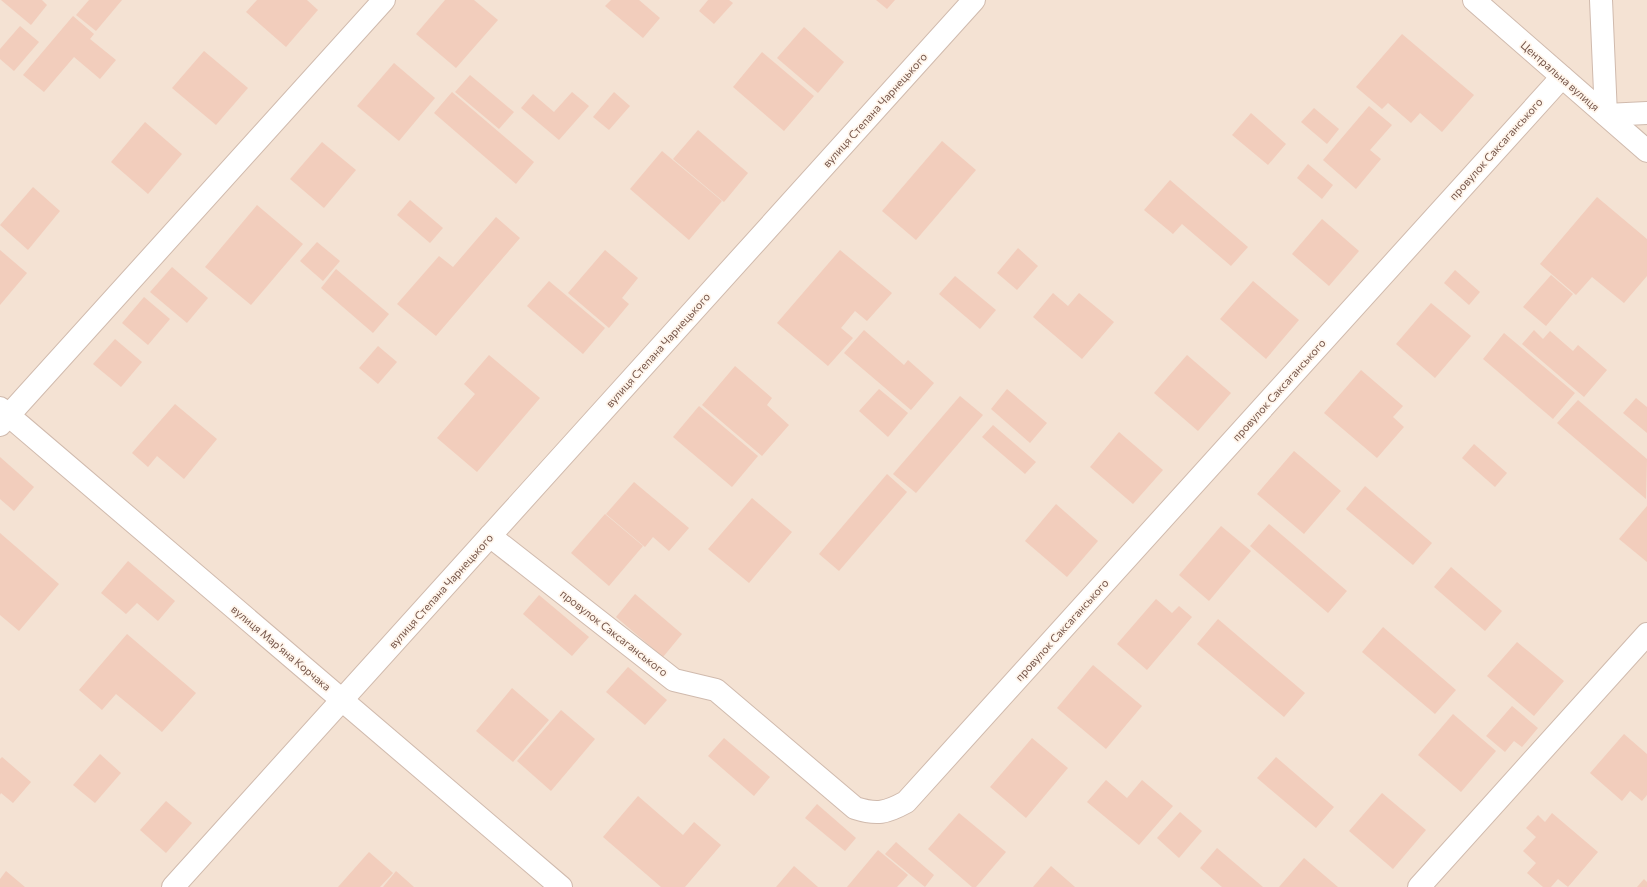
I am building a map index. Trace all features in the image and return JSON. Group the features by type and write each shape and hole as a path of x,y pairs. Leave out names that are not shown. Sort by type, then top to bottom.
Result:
{"street":[{"path":"3,416 384,0"},
{"name":"вулиця Степана Чарнецького","path":"173,887 974,0"},
{"name":"Центральна вулиця","path":"1474,0 1647,151"},
{"path":"1602,0 1606,116 1647,113"},
{"name":"провулок Саксаганського","path":"490,536 674,680 716,690 855,808 870,813 888,812 906,802 1562,77"},
{"name":"вулиця Мар'яна Корчака","path":"3,416 342,700 561,887"},
{"path":"1419,887 1647,634"}],"shaded area":[{"path":"0,0 1647,0 1647,887 0,887"}],"building":[{"path":"1,0 42,0 47,5 31,25"},
{"path":"89,0 122,0 96,31 76,15"},
{"path":"257,0 307,0 318,10 286,47 246,12"},
{"path":"445,0 474,0 498,20 456,68 416,34"},
{"path":"611,0 639,0 660,18 643,38 605,6"},
{"path":"708,0 729,0 733,3 714,24 699,11"},
{"path":"876,0 895,0 887,9"},
{"path":"73,16 94,34 90,39 116,60 100,79 74,57 44,92 23,75"},
{"path":"20,26 39,42 14,71 0,59 0,49"},
{"path":"804,27 844,62 818,93 777,58"},
{"path":"1402,34 1474,95 1442,132 1420,113 1411,123 1388,103 1382,109 1356,87"},
{"path":"204,51 248,88 216,125 172,88"},
{"path":"762,52 814,96 784,131 733,87"},
{"path":"394,63 435,98 399,141 357,106"},
{"path":"470,75 514,112 499,129 455,92"},
{"path":"452,92 534,162 516,184 434,113"},
{"path":"572,92 589,106 559,140 521,108 533,94 554,112"},
{"path":"614,92 630,106 609,130 593,117"},
{"path":"1369,106 1392,125 1370,150 1381,159 1356,189 1323,160"},
{"path":"1314,108 1339,129 1327,144 1301,122"},
{"path":"1251,113 1286,144 1268,165 1232,135"},
{"path":"145,122 182,154 148,194 111,162"},
{"path":"698,130 748,173 724,202 673,159"},
{"path":"942,141 976,170 916,240 882,211"},
{"path":"322,142 356,170 324,208 290,179"},
{"path":"662,151 722,201 689,240 630,189"},
{"path":"1308,164 1333,185 1322,199 1297,178"},
{"path":"1170,180 1248,247 1231,266 1182,224 1173,234 1144,210"},
{"path":"33,187 60,211 28,250 0,225"},
{"path":"1597,197 1647,239 1647,276 1624,303 1592,277 1576,295 1540,264"},
{"path":"410,200 443,228 430,243 397,215"},
{"path":"257,205 303,244 251,305 205,267"},
{"path":"496,217 520,238 436,336 397,304 439,256 453,267"},
{"path":"1322,219 1359,251 1329,286 1292,254"},
{"path":"317,242 340,261 323,281 300,261"},
{"path":"1018,248 1038,266 1017,290 997,273"},
{"path":"0,250 27,273 0,305"},
{"path":"605,250 638,278 622,298 629,304 609,328 568,293"},
{"path":"840,250 892,293 867,321 855,311 841,328 853,338 828,366 777,323"},
{"path":"172,267 208,298 187,323 150,292"},
{"path":"336,269 389,314 373,333 321,288"},
{"path":"1455,270 1480,292 1469,305 1444,283"},
{"path":"1551,275 1573,294 1546,326 1523,307"},
{"path":"955,276 996,310 980,329 939,294"},
{"path":"549,281 605,328 583,354 527,306"},
{"path":"1253,281 1299,320 1266,359 1220,319"},
{"path":"1053,293 1068,306 1079,293 1114,322 1082,359 1033,317"},
{"path":"144,297 170,319 148,345 122,323"},
{"path":"1431,303 1471,336 1435,378 1396,344"},
{"path":"864,330 904,365 908,360 934,383 911,410 844,353"},
{"path":"1534,330 1543,339 1550,331 1573,351 1578,345 1607,370 1584,397 1522,344"},
{"path":"1504,333 1575,393 1553,419 1483,359"},
{"path":"115,339 142,362 121,387 93,364"},
{"path":"378,346 397,362 378,384 359,368"},
{"path":"489,355 540,398 477,472 437,438 475,394 464,384"},
{"path":"1187,355 1231,393 1198,431 1154,393"},
{"path":"735,366 772,398 767,405 789,425 762,456 702,405"},
{"path":"1361,370 1403,406 1393,417 1404,427 1377,458 1324,413"},
{"path":"879,389 908,413 888,437 859,411"},
{"path":"1007,389 1047,423 1030,443 991,409"},
{"path":"960,396 983,415 916,493 893,474"},
{"path":"1636,398 1647,407 1647,433 1623,413"},
{"path":"1578,400 1647,459 1646,499 1557,423"},
{"path":"175,404 217,439 184,479 157,456 148,467 132,453"},
{"path":"699,406 758,456 732,487 673,437"},
{"path":"993,425 1036,462 1025,474 982,437"},
{"path":"1119,432 1163,470 1133,504 1090,467"},
{"path":"1474,444 1507,473 1495,487 1462,458"},
{"path":"1294,451 1341,491 1304,534 1257,494"},
{"path":"0,457 34,487 14,511 0,499"},
{"path":"887,474 907,492 839,571 819,554"},
{"path":"634,482 689,528 669,551 653,537 645,547 606,514"},
{"path":"1365,486 1432,543 1413,565 1346,509"},
{"path":"752,498 792,532 749,583 708,549"},
{"path":"1056,504 1098,541 1067,577 1025,541"},
{"path":"1647,506 1647,562 1619,539"},
{"path":"605,514 643,546 609,586 571,553"},
{"path":"1269,524 1347,591 1328,613 1250,546"},
{"path":"1221,526 1251,551 1209,601 1179,575"},
{"path":"0,533 59,584 19,631 0,615"},
{"path":"128,561 175,601 158,621 137,603 126,614 101,593"},
{"path":"1451,567 1502,611 1485,631 1434,587"},
{"path":"635,594 682,634 663,657 616,617"},
{"path":"539,595 589,637 572,656 523,614"},
{"path":"1156,599 1172,613 1179,606 1192,617 1147,670 1117,644"},
{"path":"1218,619 1305,693 1284,717 1197,644"},
{"path":"1383,627 1456,690 1435,714 1362,652"},
{"path":"127,634 196,693 162,732 116,694 102,710 79,690"},
{"path":"1517,642 1564,681 1534,716 1487,676"},
{"path":"1093,665 1142,706 1106,749 1057,708"},
{"path":"628,667 667,700 645,725 606,692"},
{"path":"512,688 549,720 513,762 476,731"},
{"path":"1512,706 1538,728 1522,747 1514,741 1505,752 1486,736"},
{"path":"561,710 595,739 551,791 517,761"},
{"path":"1453,714 1496,751 1461,792 1418,755"},
{"path":"1624,734 1647,754 1647,795 1642,801 1630,791 1622,801 1590,773"},
{"path":"724,738 770,777 754,796 708,756"},
{"path":"1032,738 1068,768 1026,818 990,787"},
{"path":"100,754 121,773 95,803 73,785"},
{"path":"2,757 31,782 13,803 1,793 0,795 0,759"},
{"path":"1276,757 1334,807 1316,828 1257,778"},
{"path":"1106,780 1127,798 1142,780 1173,806 1139,845 1087,802"},
{"path":"1382,793 1426,830 1393,869 1349,831"},
{"path":"638,796 683,835 694,822 721,845 685,887 661,887 603,837"},
{"path":"166,801 192,823 166,853 140,830"},
{"path":"817,804 856,838 845,851 805,818"},
{"path":"1180,812 1202,831 1179,858 1157,838"},
{"path":"959,813 1006,852 976,887 972,887 928,849"},
{"path":"1552,813 1598,852 1568,887 1558,879 1551,887 1543,887 1527,873 1536,863 1523,851 1536,837 1526,828 1538,815 1545,822"},
{"path":"896,842 934,875 925,887 885,854"},
{"path":"1217,848 1263,887 1222,887 1200,868"},
{"path":"878,850 908,875 897,887 847,887"},
{"path":"369,852 393,873 380,887 338,887"},
{"path":"1304,858 1338,887 1279,887"},
{"path":"794,866 818,887 776,887"},
{"path":"1051,866 1075,887 1033,887"},
{"path":"6,871 25,887 0,887 0,879"},
{"path":"396,871 414,887 383,887"},
{"path":"1644,879 1647,882 1647,887 1637,887"}]}
